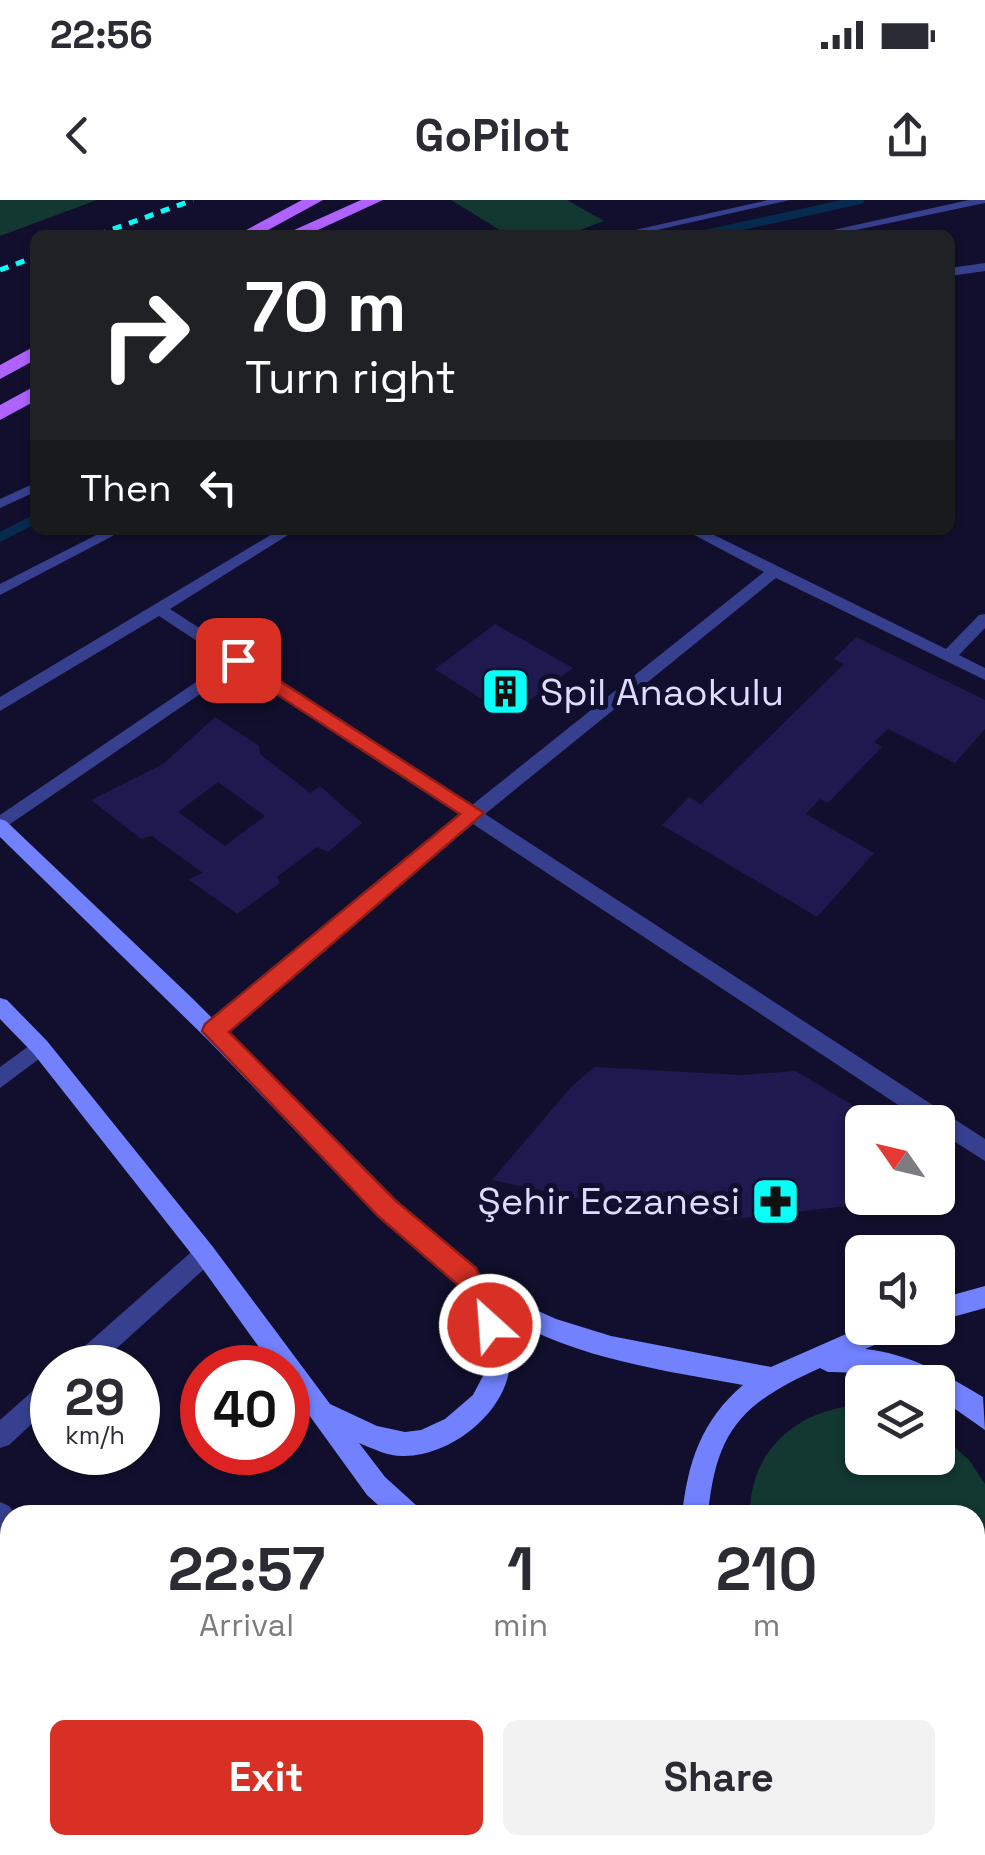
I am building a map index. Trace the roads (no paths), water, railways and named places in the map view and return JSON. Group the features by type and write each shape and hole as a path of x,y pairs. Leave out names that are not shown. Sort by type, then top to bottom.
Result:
{"main road":[{"path":"256,230 315,200"},
{"path":"304,230 375,200"},
{"path":"0,373 30,355"},
{"path":"0,414 30,395"}],"street":[{"path":"643,230 784,200"},
{"path":"840,230 985,200"},
{"path":"955,271 985,267"},
{"path":"0,504 30,489"},
{"path":"0,590 107,535"},
{"path":"0,705 281,535"},
{"path":"702,535 985,674"},
{"path":"213,1031 474,813 775,571"},
{"path":"160,609 985,1151"},
{"path":"949,656 985,619"},
{"path":"238,660 0,825 213,1031 386,1208 467,1276 528,1319 610,1347 769,1378"},
{"path":"0,1006 40,1047 205,1254 324,1413 376,1486 385,1505"},
{"path":"0,1079 40,1047"},
{"path":"103,1345 205,1254"},
{"path":"324,1413 402,1445 433,1438 464,1420 491,1390 499,1360 490,1325 467,1276"},
{"path":"955,1305 985,1297"},
{"path":"696,1505 704,1458 730,1411 769,1378 850,1345"},
{"path":"817,1360 870,1359 891,1365"},
{"path":"955,1394 985,1418"},
{"path":"0,1436 30,1409"},
{"path":"376,1486 397,1505"}],"waterway":[{"path":"724,230 860,200"},
{"path":"0,537 30,522"}],"railway":[{"path":"111,230 193,200"},
{"path":"0,270 30,259"}],"place":[{"name":"Spil Anaokulu","path":"505,692"},
{"name":"Şehir Eczanesi","path":"775,1201"}]}
